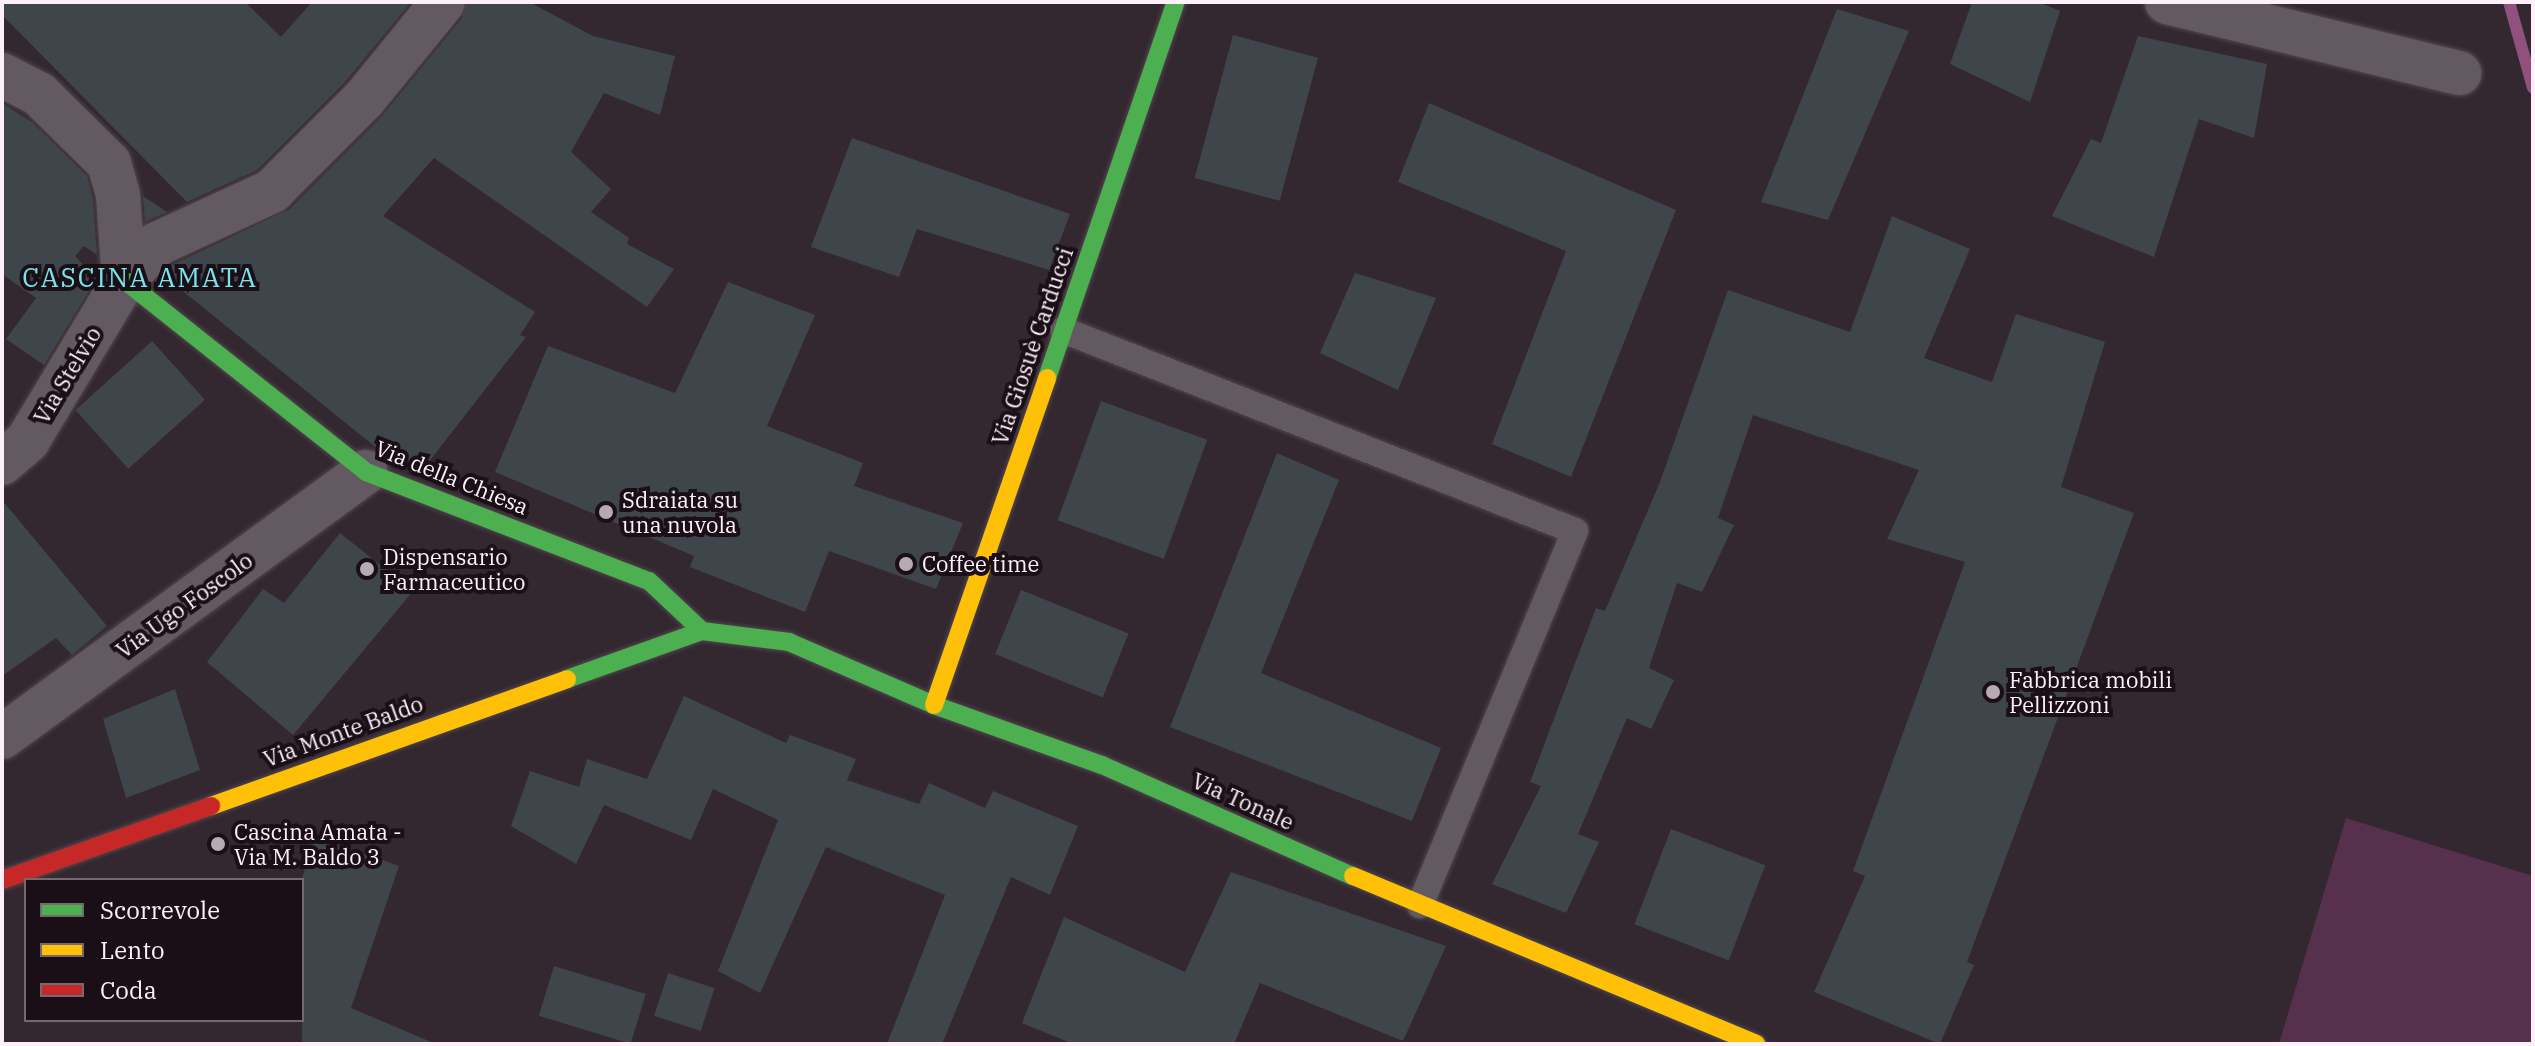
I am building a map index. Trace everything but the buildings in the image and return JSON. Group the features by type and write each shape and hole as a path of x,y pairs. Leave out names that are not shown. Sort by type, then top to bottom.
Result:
{"street":[{"name":"Via Stelvio","path":"11,443 124,280 157,244 272,191 364,99 443,2"},
{"name":"Via Giosuè Carducci","path":"934,705 1176,2"},
{"path":"2167,2 2459,73"},
{"path":"2,75 39,94 109,163 118,195 124,280"},
{"name":"Via della Chiesa","path":"124,280 366,472 649,581 702,631"},
{"name":"Via Ugo Foscolo","path":"2,737 366,472"},
{"name":"Via Tonale","path":"702,631 789,642 934,705 1102,765 1420,905 1756,1044"},
{"name":"Via Monte Baldo","path":"2,880 702,631"}],"lane":[{"path":"1063,330 1575,531 1420,905"}],"shaded area":[{"path":"2346,818 2533,876 2533,1044 2279,1044"}],"waterway":[{"path":"2509,2 2533,88"}],"traffic: fast":[{"path":"1047,378 1176,2"},
{"path":"124,280 366,472 649,581 702,631"},
{"path":"567,679 702,631 789,642 934,705 1102,765 1353,876"}],"traffic: slow":[{"path":"934,705 1047,378"},
{"path":"211,806 567,679"},
{"path":"1353,876 1756,1044"}],"traffic: jam":[{"path":"2,880 211,806"}],"place":[{"name":"Sdraiata su una nuvola","path":"606,512"},
{"name":"Coffee time","path":"906,564"},
{"name":"Dispensario Farmaceutico","path":"367,569"},
{"name":"Fabbrica mobili Pellizzoni","path":"1993,692"},
{"name":"Cascina Amata - Via M. Baldo 3","path":"218,844"}],"district":[{"name":"CASCINA AMATA","path":"140,278"}]}
